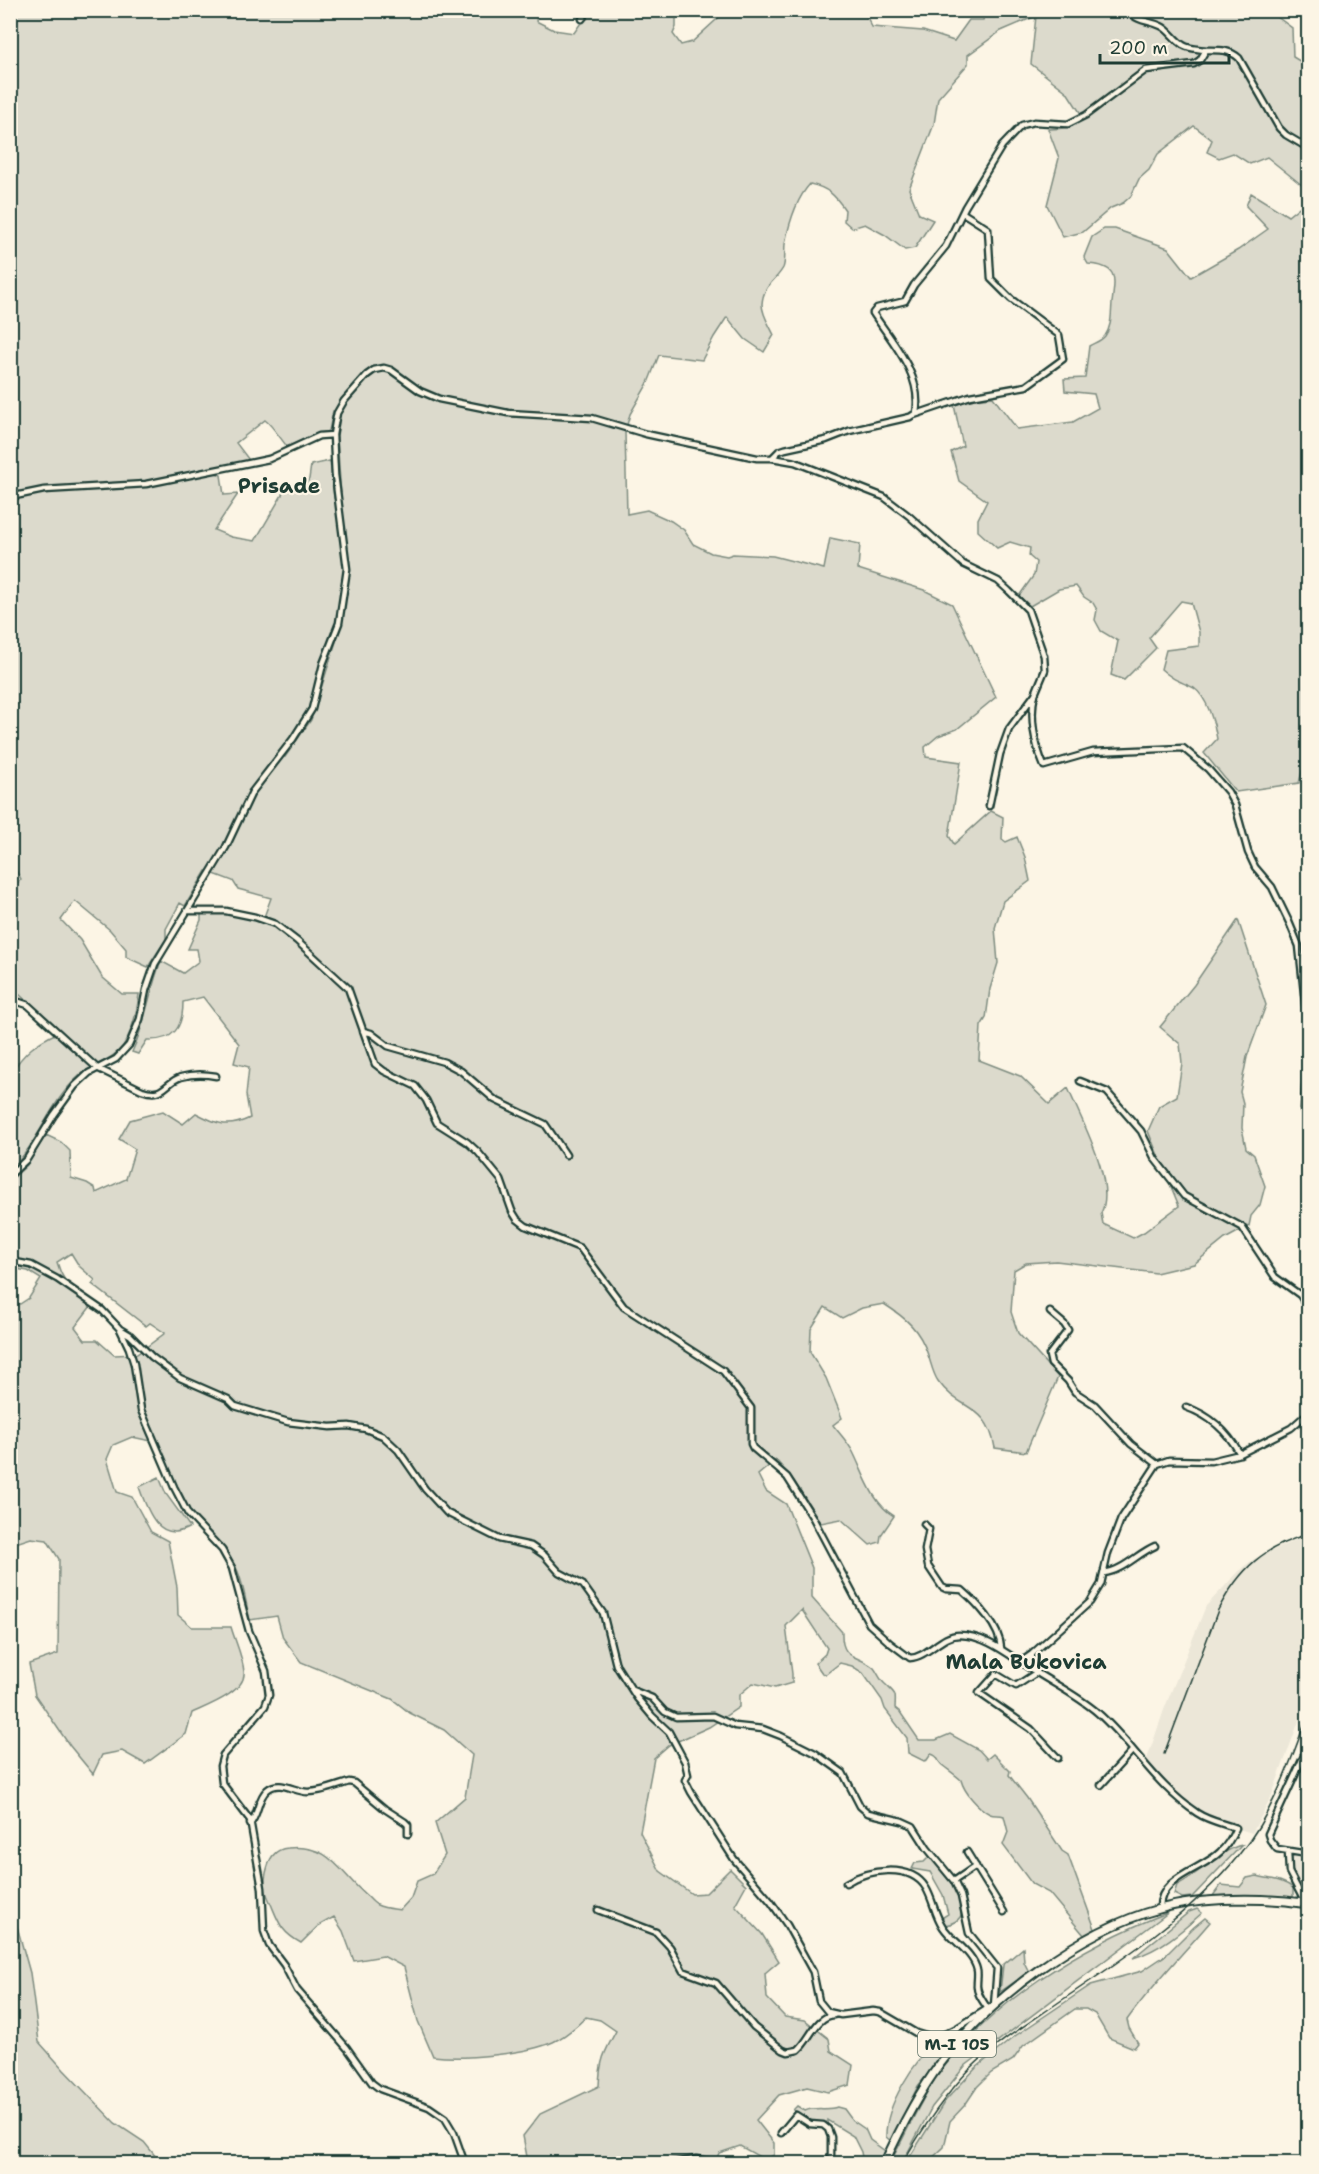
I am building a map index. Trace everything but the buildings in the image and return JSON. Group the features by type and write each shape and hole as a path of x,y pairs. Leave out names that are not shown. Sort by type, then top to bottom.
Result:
{"main road":[{"name":"M-I 105","path":"884,2163 928,2081 959,2041 990,2008 1022,1982 1078,1945 1128,1920 1160,1908 1216,1901 1305,1900"}],"street":[{"path":"582,19 589,10"},
{"path":"1127,10 1142,22 1159,24 1166,28 1180,44 1206,50 1226,51 1239,58 1279,128 1308,148"},
{"path":"914,416 917,404 914,379 873,313 877,308 905,301 914,285 946,246 1002,146 1026,123 1068,124 1086,115 1146,70 1194,64 1200,60 1206,50"},
{"path":"772,458 785,449 820,442 849,431 914,416 970,396 1026,386 1063,359 1059,335 1011,299 991,279 988,229 963,213"},
{"path":"10,1175 27,1159 70,1092 97,1068 117,1059 129,1046 140,1019 150,976 226,847 252,792 293,739 312,709 323,664 339,623 347,569 335,475 333,435 337,413 352,390 374,370 384,368 391,370 420,391 452,402 508,413 592,418 646,434 757,458 795,462 884,497 963,564 998,581 1009,591 1028,610 1044,656 1043,676 1035,694 1009,729 1000,754 989,806"},
{"path":"10,497 44,490 125,486 167,480 269,459 319,436 333,435"},
{"path":"1035,694 1032,712 1034,729 1044,766 1093,752 1183,748 1208,769 1228,792 1235,805 1248,852 1255,867 1272,887 1299,946 1308,1030 1304,1112 1308,1127"},
{"path":"187,910 240,913 270,921 307,949 348,988 355,1001 375,1064 415,1086 426,1100 437,1123 467,1142 495,1171 517,1219 526,1227 580,1248 624,1307 714,1365 734,1383 751,1408 753,1448 787,1478 837,1560 863,1615 878,1633 910,1658 921,1655 958,1635 977,1638 1001,1648 1096,1711 1161,1784 1196,1812 1212,1821 1236,1828 1220,1853 1180,1877 1168,1887 1161,1898 1160,1908"},
{"path":"10,999 28,1005 97,1068 150,1093 160,1091 185,1076 216,1076"},
{"path":"363,1031 371,1033 388,1046 444,1062 461,1071 495,1100 545,1125 566,1155"},
{"path":"1080,1081 1107,1092 1142,1131 1155,1159 1184,1196 1242,1227 1275,1277 1300,1295 1308,1308"},
{"path":"10,1261 31,1264 57,1279 102,1310 120,1329 130,1335 173,1374 228,1399 235,1406 294,1424 366,1429 388,1440 402,1455 425,1489 447,1513 499,1539 531,1546 544,1555 559,1572 584,1585 603,1613 615,1665 629,1688 652,1716 669,1732 685,1762 688,1775 685,1780 704,1815 734,1859 788,1924 813,1972 819,2001 828,2012 836,2015"},
{"path":"1050,1312 1068,1330 1049,1355 1051,1364 1068,1381 1075,1392 1095,1405 1131,1444 1157,1464"},
{"path":"120,1329 134,1364 141,1410 165,1469 188,1514 213,1539 228,1559 236,1580 249,1631 269,1683 267,1703 227,1748 220,1766 222,1783 240,1805 250,1824 262,1888 264,1931 269,1945 284,1965 297,1990 347,2048 372,2083 380,2089 429,2107 445,2118 454,2133 465,2163"},
{"path":"1186,1407 1209,1417 1230,1439 1240,1454"},
{"path":"1017,1660 1025,1659 1032,1654 1086,1606 1101,1584 1108,1553 1121,1520 1157,1464 1169,1460 1211,1461 1240,1454 1291,1428 1308,1413"},
{"path":"924,1524 929,1529 925,1550 926,1562 939,1584 946,1590 962,1590 981,1609 996,1630 1001,1648"},
{"path":"1104,1573 1118,1570 1132,1558 1155,1546"},
{"path":"1032,1654 1031,1663 1036,1672"},
{"path":"1036,1672 1016,1686 996,1674 979,1693 1031,1729 1058,1758"},
{"path":"598,1910 656,1932 670,1947 683,1971 716,1983 754,2026 788,2052 798,2050 803,2046 817,2025 829,2015 880,2012 916,2033 932,2038 957,2028 990,2008 997,1968 969,1933 961,1896 954,1881 927,1848 913,1826 868,1813 860,1806 843,1773 815,1753 781,1736 763,1729 735,1726 713,1716 676,1717 665,1713 652,1698 629,1688"},
{"path":"1308,1748 1268,1834 1274,1846 1281,1851 1308,1854"},
{"path":"1101,1785 1132,1750"},
{"path":"250,1824 255,1818 263,1795 271,1788 284,1786 310,1792 323,1791 349,1782 405,1822 408,1834"},
{"path":"967,1852 1004,1912"},
{"path":"1288,1852 1289,1872 1305,1900"},
{"path":"954,1881 976,1866"},
{"path":"846,1883 857,1875 870,1871 896,1871 920,1881 927,1890 941,1925 965,1950 976,1967 977,1989 990,2008"},
{"path":"781,2133 796,2115 810,2124 823,2125 828,2129 831,2137 831,2163"},
{"path":"667,2163 697,2159 722,2163"}],"shaded area":[{"path":"538,10 536,21 554,30 574,33 589,11 676,11 676,27 673,34 681,45 692,42 727,10 864,11 872,27 923,31 954,41 969,20 983,20 985,10 1145,10 1163,17 1168,11 1273,11 1292,28 1293,57 1308,66 1308,190 1267,157 1250,164 1233,153 1219,158 1207,152 1212,140 1194,126 1158,154 1149,170 1139,179 1131,196 1123,203 1111,208 1083,232 1063,237 1047,205 1059,158 1048,129 1071,126 1083,117 1067,92 1031,64 1036,16 1001,31 968,55 968,64 938,98 934,124 909,189 919,214 933,220 915,248 905,250 865,224 852,228 844,221 845,210 834,196 810,184 797,204 791,220 785,244 783,268 767,288 763,298 763,312 774,335 764,352 745,339 727,317 702,360 659,355 648,383 630,414 625,432 627,514 647,510 671,521 684,530 693,544 711,553 727,556 733,554 773,556 824,569 830,538 860,544 858,569 924,590 952,604 996,697 957,729 938,736 925,747 926,757 961,762 949,836 954,844 991,811 1003,817 1002,839 1006,842 1017,837 1025,857 1030,881 1003,901 995,928 998,963 990,989 986,1018 981,1026 979,1060 1020,1076 1049,1104 1068,1088 1101,1168 1105,1200 1101,1213 1103,1224 1133,1238 1179,1206 1148,1131 1159,1106 1177,1096 1182,1063 1180,1044 1160,1027 1194,985 1238,920 1266,1005 1247,1057 1240,1092 1243,1103 1242,1128 1246,1148 1254,1155 1265,1186 1260,1205 1251,1216 1249,1226 1225,1239 1194,1264 1156,1273 1056,1261 1026,1263 1014,1270 1011,1312 1018,1333 1058,1377 1026,1452 995,1448 986,1422 946,1391 933,1372 921,1338 899,1314 884,1304 862,1308 842,1318 825,1307 811,1329 810,1352 826,1378 842,1418 833,1425 851,1448 874,1496 894,1516 881,1535 880,1542 870,1545 841,1519 821,1523 794,1481 776,1460 758,1475 766,1491 786,1504 812,1568 812,1598 842,1632 842,1641 847,1652 874,1668 893,1692 895,1708 919,1740 936,1740 950,1734 979,1750 987,1759 993,1754 1010,1771 1009,1775 1062,1851 1068,1855 1095,1929 1084,1935 1049,1893 1032,1884 1003,1845 1008,1832 1004,1816 992,1815 976,1804 961,1780 941,1764 935,1756 931,1754 924,1761 908,1753 907,1738 885,1709 882,1700 863,1673 852,1666 840,1663 826,1674 822,1673 815,1663 825,1654 827,1648 802,1610 786,1626 792,1683 775,1688 753,1683 739,1695 739,1707 709,1727 669,1745 654,1758 640,1832 660,1871 692,1894 706,1893 730,1869 746,1885 735,1905 762,1934 779,1961 765,1973 767,1998 785,2017 805,2020 829,2039 831,2051 853,2065 850,2085 828,2092 807,2087 779,2095 756,2120 774,2143 774,2155 765,2160 740,2146 719,2153 715,2163 679,2163 678,2161 660,2164 533,2163 527,2157 523,2136 540,2114 599,2086 603,2057 616,2031 600,2020 586,2017 562,2037 527,2050 494,2055 433,2056 418,2021 404,1967 383,1956 354,1961 343,1931 334,1917 318,1926 301,1943 285,1931 276,1917 265,1886 266,1873 275,1853 288,1848 314,1850 333,1861 374,1903 400,1910 411,1898 417,1881 433,1874 445,1855 435,1823 465,1797 472,1755 444,1730 410,1713 392,1699 301,1662 283,1638 277,1616 250,1620 238,1571 185,1505 156,1442 132,1437 113,1445 107,1459 117,1492 132,1497 151,1532 168,1541 177,1587 178,1615 192,1627 231,1627 242,1661 243,1679 232,1692 192,1713 186,1734 145,1764 122,1751 102,1755 93,1774 70,1746 35,1695 29,1664 58,1654 59,1559 47,1540 31,1538 16,1543 11,1540 11,1301 20,1304 29,1298 41,1279 28,1271 11,1268 10,1198 13,1196 11,1180 27,1165 46,1135 61,1142 70,1151 71,1178 87,1183 95,1188 96,1193 126,1179 135,1149 119,1139 130,1120 163,1111 183,1124 196,1113 222,1124 250,1118 246,1095 249,1067 234,1063 239,1044 203,997 183,1002 179,1026 170,1035 156,1040 147,1040 138,1054 132,1052 141,1030 161,961 183,973 199,961 197,949 188,949 201,920 201,913 218,913 219,908 264,917 271,898 238,889 233,881 206,871 185,906 180,903 166,929 166,939 148,967 126,957 126,949 110,930 75,901 61,920 80,940 102,977 122,994 139,994 136,1014 123,1046 113,1055 83,1073 68,1087 21,1159 11,1169 12,1072 31,1049 57,1033 57,1028 11,987 11,912 16,909 11,892 21,879 11,866 11,11","holes":["333,411 340,414 337,436 341,496 334,498 330,461 311,465 309,479 305,485 283,490 255,541 231,537 214,530 238,494 224,495 221,475 211,471 249,460 236,443 265,420 289,449 329,431","341,626 311,720 285,757 279,755 308,710 334,629","71,1253 79,1266 95,1280 92,1284 146,1326 150,1323 165,1333 137,1354 114,1355 97,1340 85,1340 75,1327 91,1306 66,1282 57,1262"]},
{"path":"1251,193 1288,216 1308,200 1308,750 1299,783 1236,792 1204,753 1217,739 1203,698 1194,688 1173,678 1161,669 1166,650 1199,646 1199,632 1191,603 1181,601 1149,638 1156,648 1124,680 1111,675 1118,641 1101,631 1095,620 1097,610 1076,586 1059,589 1030,606 1019,596 1034,575 1036,562 1029,556 1030,548 1010,542 997,548 978,531 978,519 987,501 959,481 951,452 963,446 954,405 974,399 993,397 1017,429 1073,422 1098,408 1094,394 1065,391 1064,379 1085,378 1089,346 1103,338 1110,324 1113,275 1105,267 1088,264 1084,257 1092,237 1104,229 1115,229 1168,248 1191,277 1238,250 1268,229 1246,206"},
{"path":"159,1477 166,1494 190,1527 170,1532 162,1528 150,1515 139,1487"},
{"path":"1308,1534 1308,1696 1270,1800 1252,1833 1201,1817 1145,1765 1165,1707 1206,1606 1243,1567 1254,1559"},
{"path":"1242,1845 1192,1897 1182,1898 1174,1894 1177,1885 1234,1847"},
{"path":"1289,1855 1308,1856 1308,1896 1305,1897 1301,1893 1290,1866"},
{"path":"930,1856 947,1876 958,1898 961,1916 950,1924 945,1925 940,1919 948,1914 943,1895 930,1872 912,1869 915,1863 924,1862"},
{"path":"1257,1876 1289,1885 1293,1888 1293,1898 1212,1897 1221,1885 1240,1887 1247,1878"},
{"path":"11,1905 30,1973 39,2042 115,2123 144,2142 161,2163 11,2163"},
{"path":"1197,1909 1202,1913 1178,1933 1143,1955 1133,1958 1189,1912"},
{"path":"1169,1912 965,2066 932,2107 902,2163 890,2163 935,2079 983,2025 1010,2001 1071,1959 1103,1941"},
{"path":"1205,1918 1210,1922 1127,2020 1138,2043 1134,2048 1109,2038 1095,2014 1086,2009 1075,2009 1023,2046 1013,2060 991,2073 977,2087 950,2121 944,2147 927,2163 906,2163 945,2101 976,2068 1015,2036 1091,1985 1142,1971 1166,1955"},
{"path":"1023,1948 1024,1962 1029,1972 1000,1992 1003,1965"},
{"path":"963,2027 964,2030 918,2086 891,2141 886,2137 887,2125 890,2112 903,2084 929,2049 947,2035"},
{"path":"797,2106 805,2111 837,2107 844,2109 852,2120 865,2129 870,2140 885,2151 879,2163 863,2163 861,2152 853,2136 827,2120 827,2124 810,2120 793,2110"}],"railway":[{"path":"1164,1754 1218,1610 1226,1595 1255,1561 1278,1545 1308,1534"},
{"path":"902,2164 942,2102 981,2058 1156,1934 1220,1877 1261,1824 1287,1770 1308,1714"}],"district":[{"name":"Prisade","path":"279,486"},
{"name":"Mala Bukovica","path":"1026,1662"}]}
